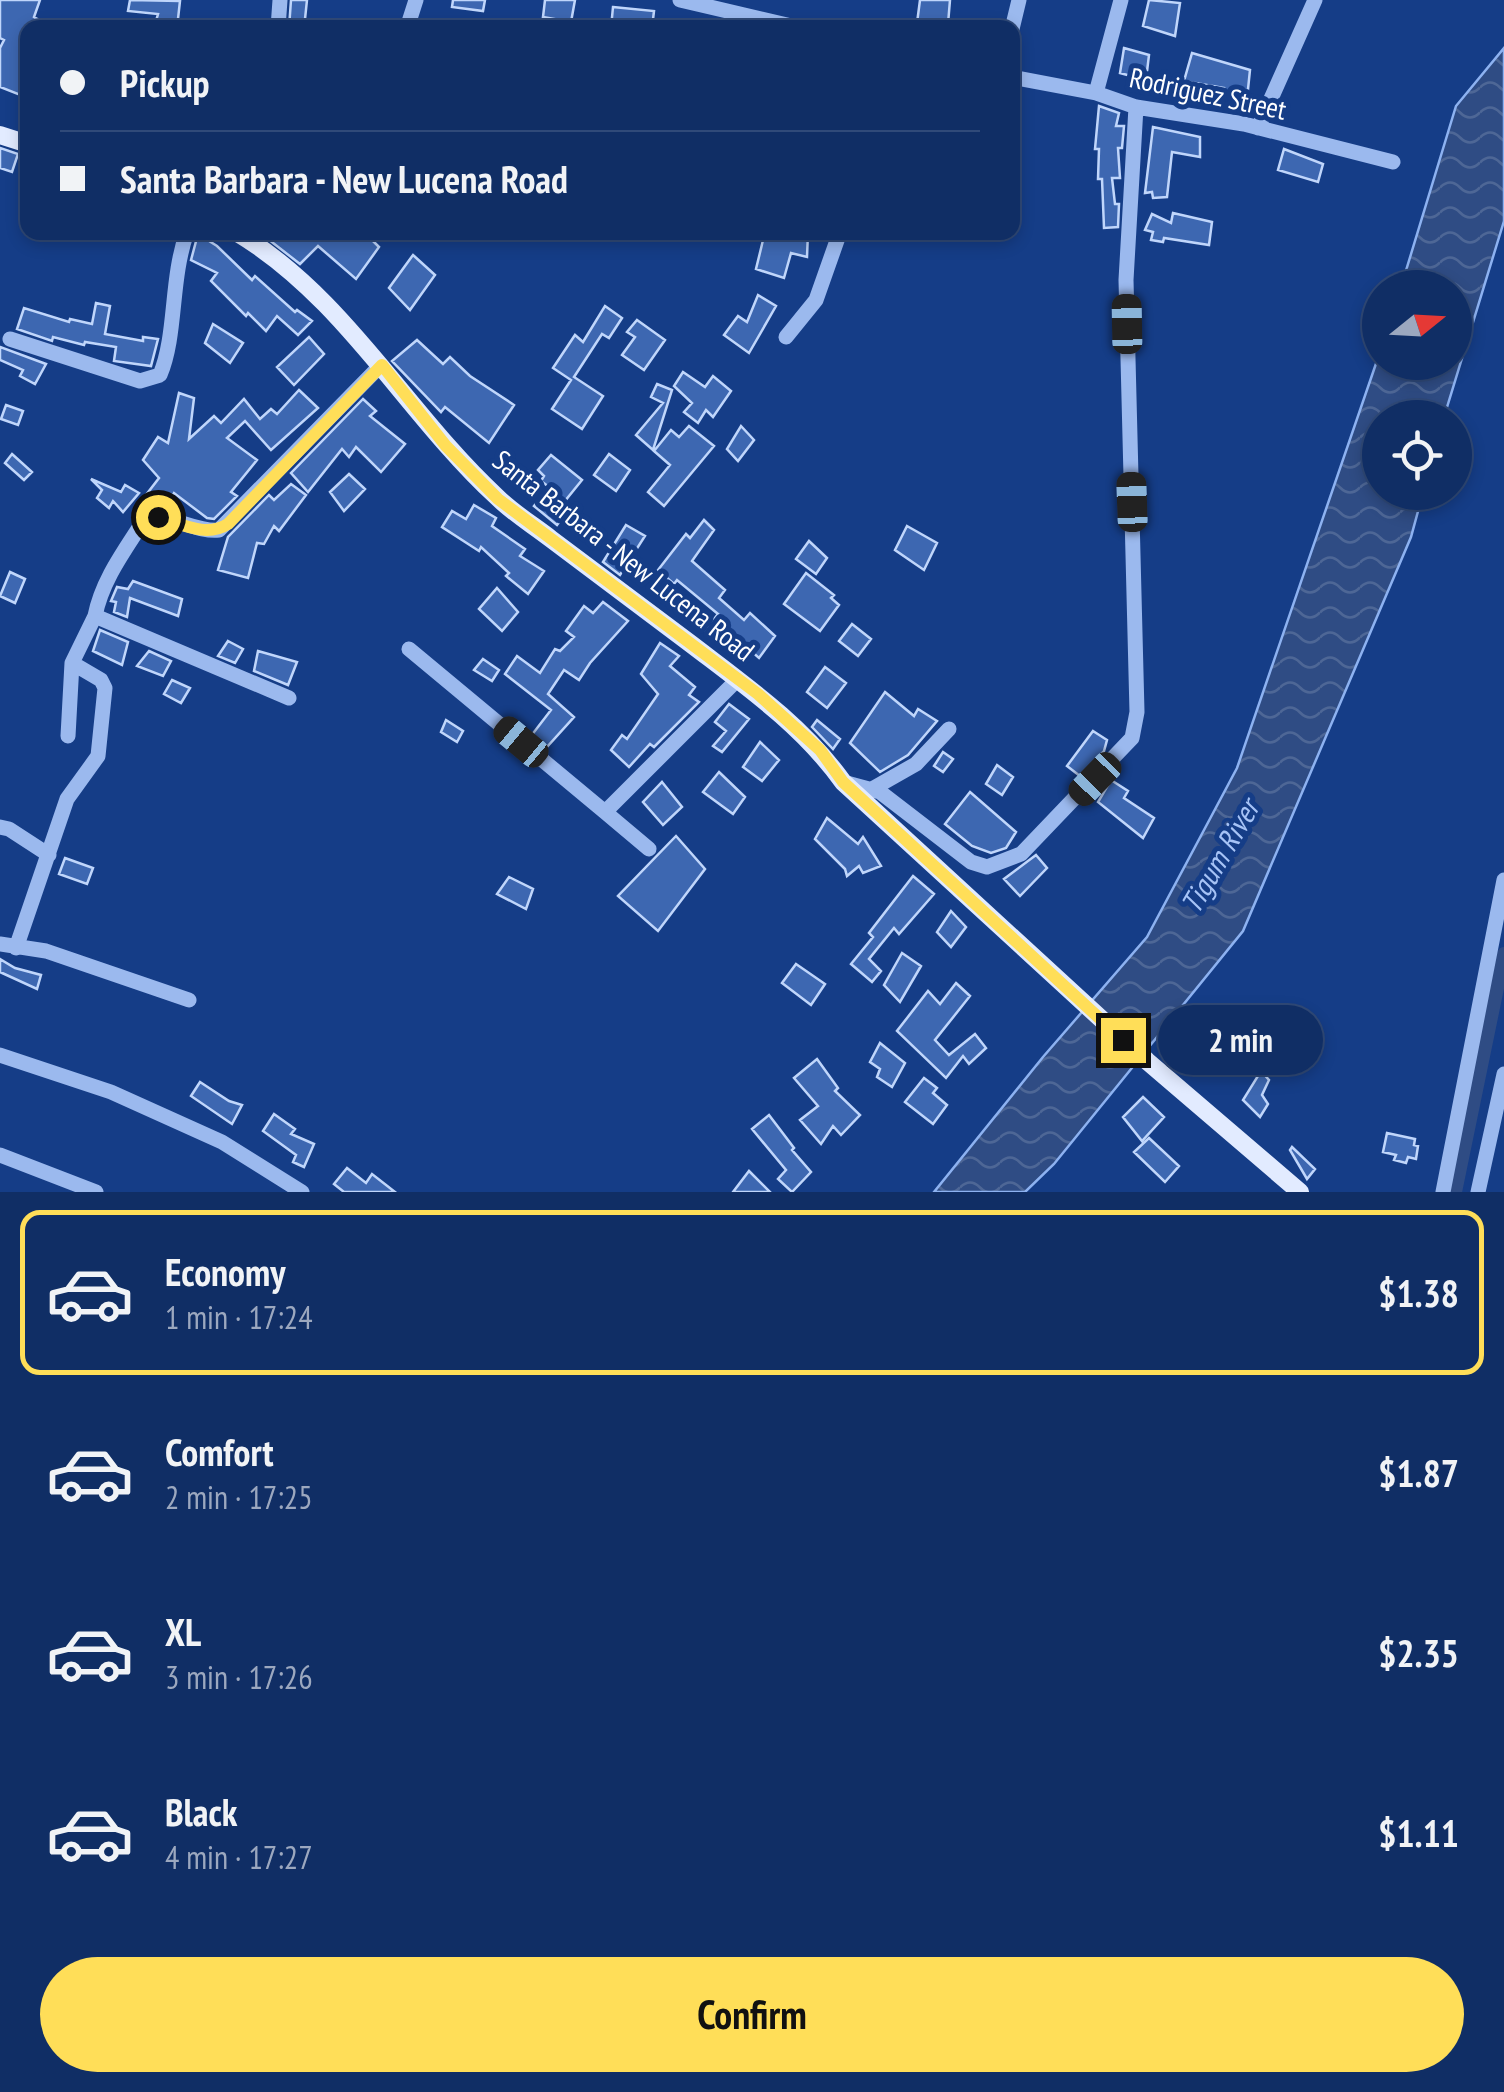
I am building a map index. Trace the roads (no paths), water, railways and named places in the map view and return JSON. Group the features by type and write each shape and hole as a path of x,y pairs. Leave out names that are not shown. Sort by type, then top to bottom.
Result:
{"main road":[{"name":"Santa Barbara - New Lucena Road","path":"249,240 327,305 382,365 446,446 498,499 738,679 820,750 843,782 1028,954 1300,1192"}],"street":[{"path":"680,0 766,20"},
{"path":"1096,93 1121,0"},
{"path":"1258,128 1315,0"},
{"name":"Rodriguez Street","path":"1020,79 1096,93 1136,107 1258,128 1393,162"},
{"path":"843,782 872,789 971,862 987,866 1021,854 1118,755 1135,732 1126,280 1136,107"},
{"path":"10,339 140,381 160,376 176,261 184,240"},
{"path":"786,337 816,300 837,240"},
{"path":"68,736 72,663 95,616 108,577 144,520 158,517 204,532 228,524 382,365"},
{"path":"95,616 289,698"},
{"path":"409,648 649,850"},
{"path":"72,663 101,680 106,688 98,756 92,769 72,788 49,854 8,946 46,951 188,1000"},
{"path":"605,812 738,679"},
{"path":"872,789 916,764 948,729"},
{"path":"0,827 49,854"},
{"path":"1443,1192 1504,880"},
{"path":"0,1054 111,1092 206,1135 302,1192"},
{"path":"1478,1192 1504,1074"},
{"path":"0,1155 93,1192"}],"water":[{"path":"1504,48 1504,221 1472,326 1472,270 1406,270 1456,106"},
{"path":"1370,380 1455,380 1449,400 1364,400"},
{"name":"Tigum River","path":"1362,404 1362,510 1418,510 1411,537 1243,931 1054,1164 1025,1192 934,1192 1147,937 1237,768"}],"waterway":[{"path":"1455,1192 1504,954"}]}
